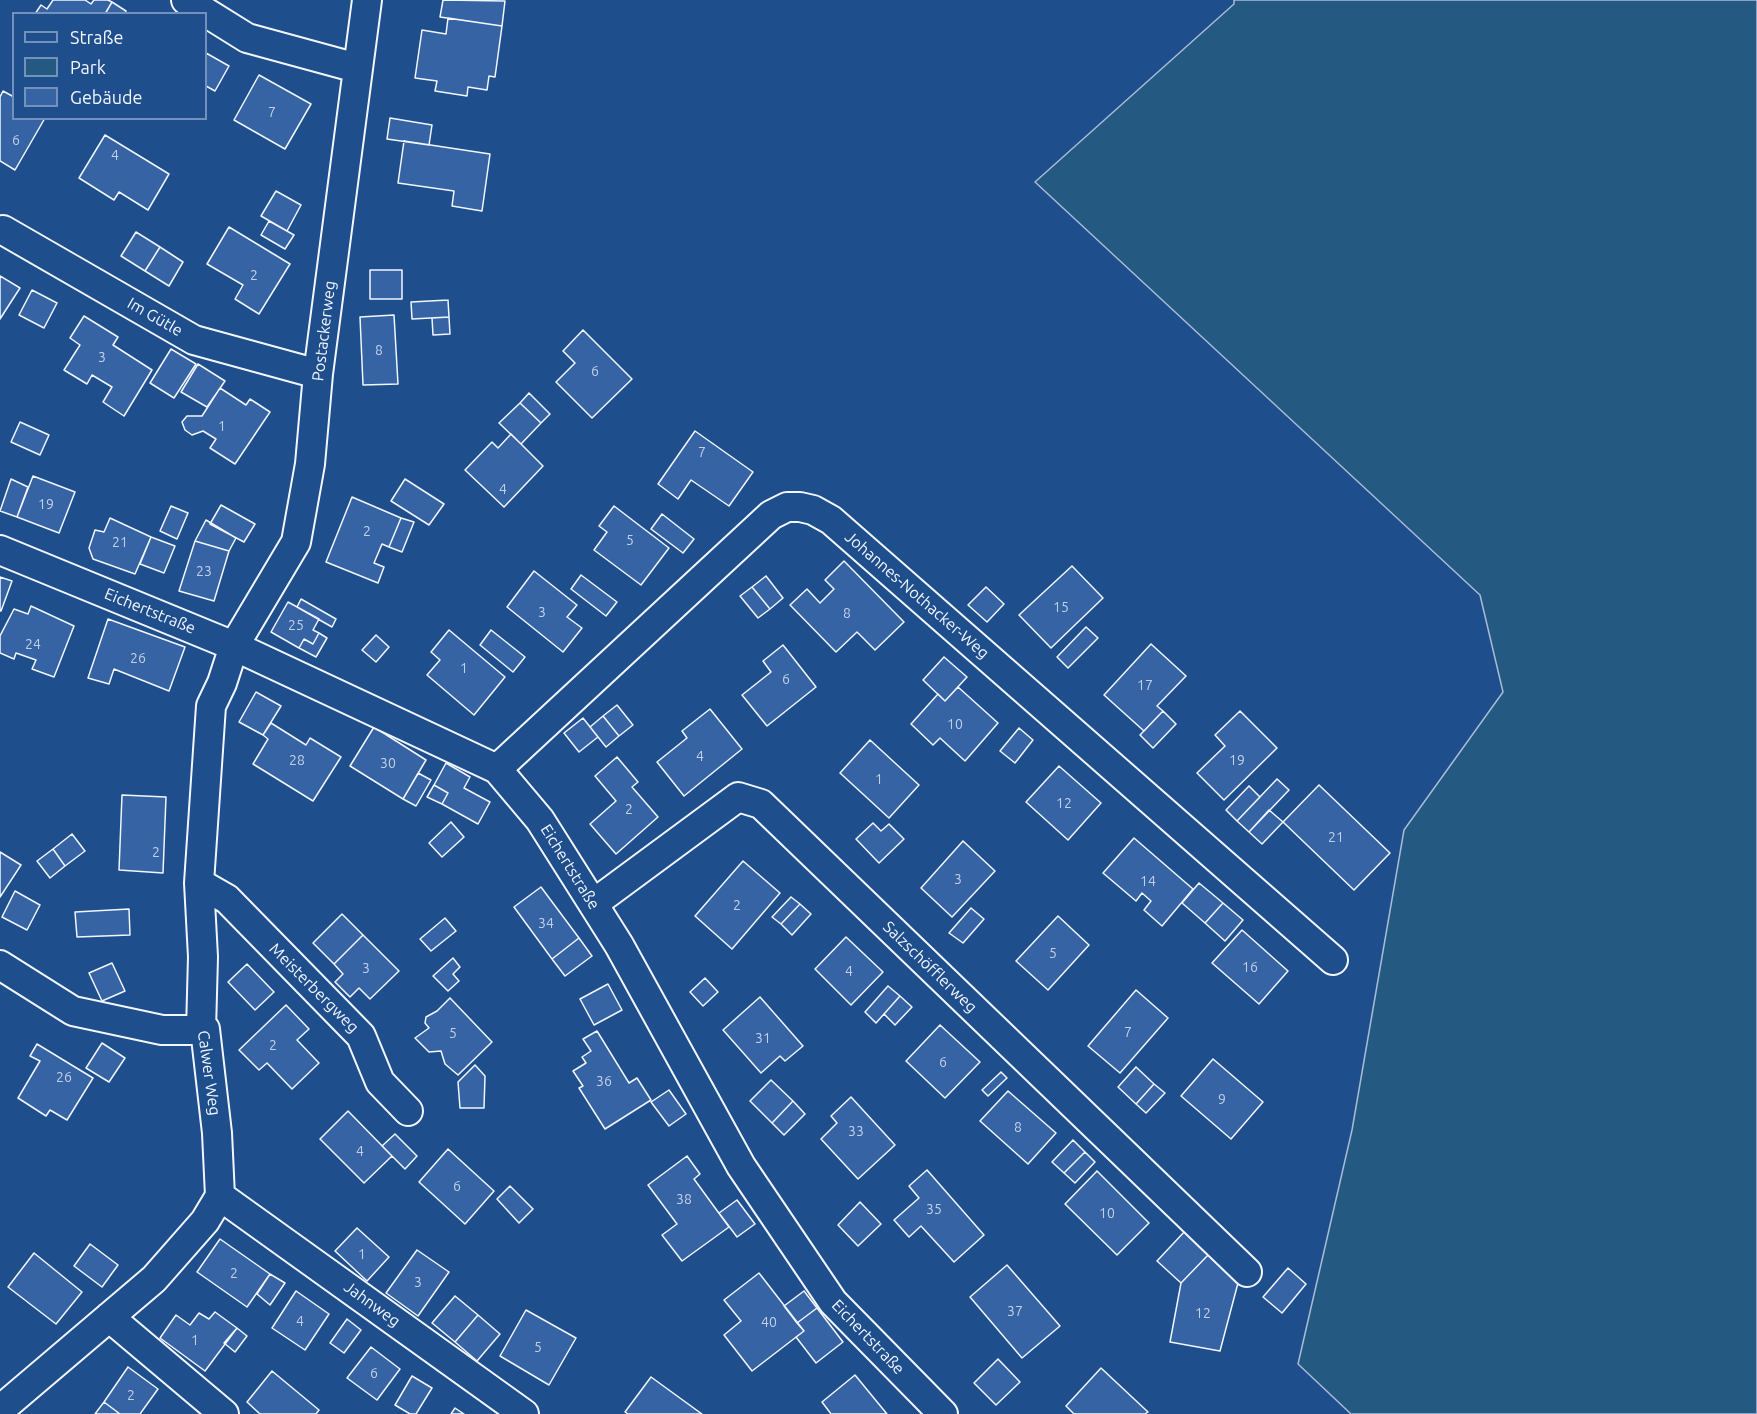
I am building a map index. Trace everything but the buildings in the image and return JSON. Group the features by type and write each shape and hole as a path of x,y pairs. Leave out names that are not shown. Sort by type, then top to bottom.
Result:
{"street":[{"path":"186,0 205,12"},
{"name":"Postackerweg","path":"234,646 296,542 310,464 318,375 367,0"},
{"path":"207,13 247,38 357,68"},
{"name":"Im Gütle","path":"3,230 194,340 318,375"},
{"name":"Johannes-Nothacker-Weg","path":"497,769 771,515 787,507 800,507 813,510 831,520 1333,960"},
{"name":"Eichertstraße","path":"0,550 234,646 497,769 540,820 619,945 741,1166 833,1302 943,1414"},
{"name":"Calwer Weg","path":"220,1196 217,1133 205,1029 201,1030 203,957 199,883 211,706 222,683 234,646"},
{"name":"Salzschöfflerweg","path":"593,904 738,797 761,804 1247,1272"},
{"name":"Meisterbergweg","path":"199,883 227,899 362,1036 380,1082 408,1111"},
{"path":"0,964 73,1011 162,1030 201,1030"},
{"path":"0,1410 154,1279 205,1221 220,1196"},
{"name":"Jahnweg","path":"220,1196 524,1414"},
{"path":"109,1317 224,1414"}],"green space":[{"path":"1234,0 1757,0 1757,1414 1351,1414 1298,1364 1352,1130 1404,830 1503,692 1480,595 1035,182 1234,4"}]}
